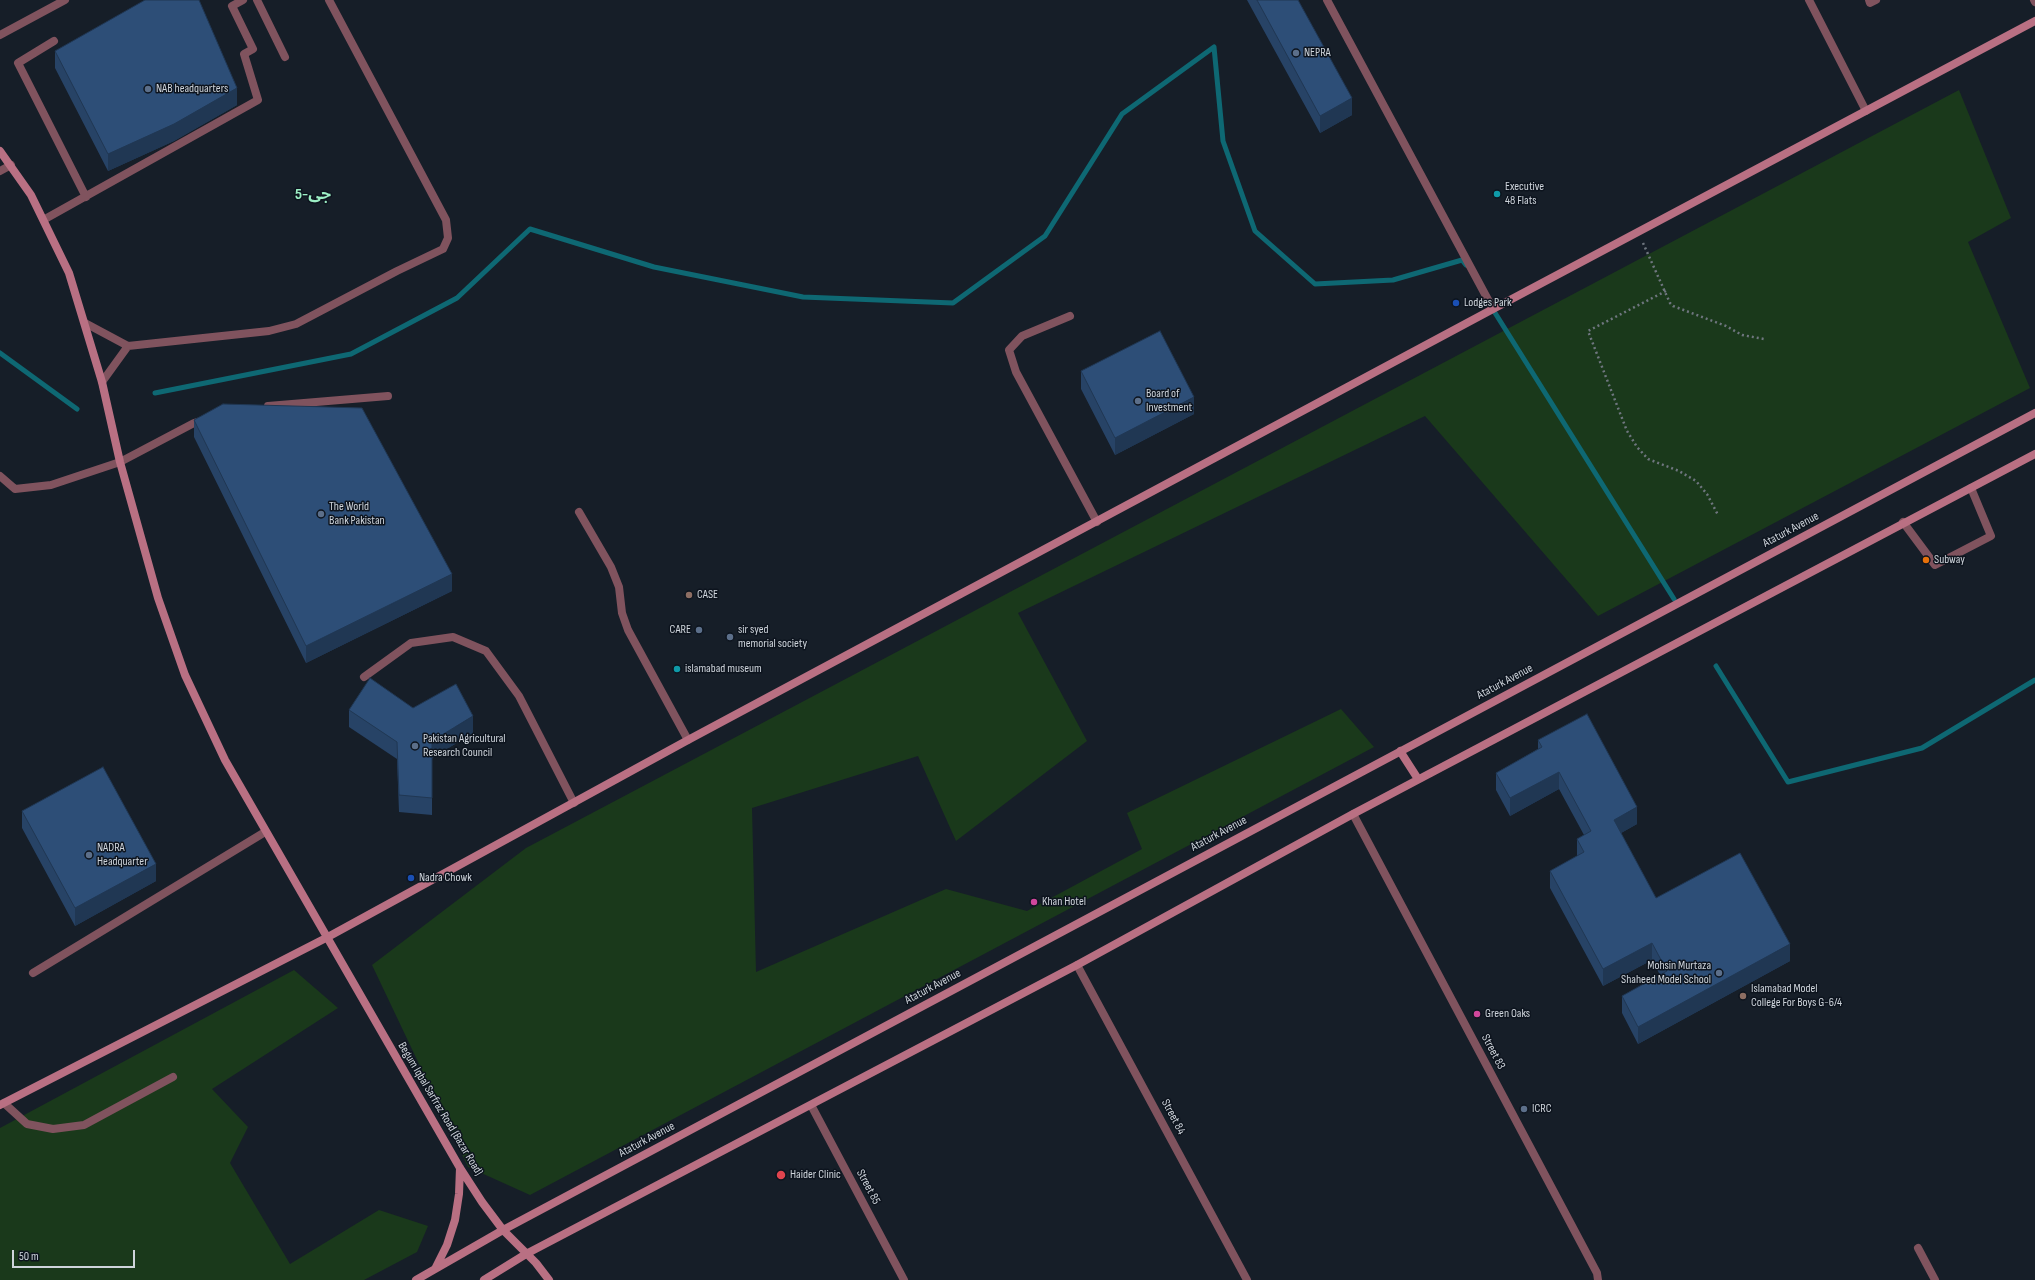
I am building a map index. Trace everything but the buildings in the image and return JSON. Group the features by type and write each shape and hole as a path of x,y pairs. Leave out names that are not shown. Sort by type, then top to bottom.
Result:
{"street":[{"path":"0,35 65,0"},
{"path":"44,219 258,100 244,54 253,49 232,6 243,0"},
{"path":"257,0 285,57"},
{"path":"85,323 128,346 269,330 296,324 397,271 443,249 448,238 446,220 330,0"},
{"path":"1327,0 1493,309"},
{"path":"1809,0 1866,111"},
{"path":"1869,0 1870,3 1876,0"},
{"path":"173,1077 84,1124 53,1128 27,1124 2,1104 326,938 688,740 2035,21"},
{"path":"54,41 18,63 86,197"},
{"name":"Begum Iqbal Sarfraz Road (Bazar Road)","path":"0,151 31,194 69,273 102,382 120,462 158,598 185,675 225,760 326,938 460,1168 482,1202 503,1230 536,1263 549,1280"},
{"path":"0,171 11,165"},
{"path":"1070,316 1022,336 1009,350 1016,372 1097,522"},
{"path":"102,382 128,346"},
{"path":"259,407 388,396"},
{"name":"Ataturk Avenue","path":"416,1280 503,1230 2035,413"},
{"path":"0,476 15,490 51,485 120,462 194,423 214,417"},
{"path":"484,1280 526,1254 1077,965 1353,814 1903,522 2035,454"},
{"path":"1903,522 1935,565 1991,536 1971,488"},
{"path":"579,512 611,567 619,587 622,613 628,630 688,740"},
{"path":"364,677 411,643 453,638 486,651 519,696 574,803"},
{"path":"1400,751 1418,780"},
{"name":"Street 83","path":"1353,814 1597,1273 1598,1280"},
{"path":"33,973 265,832"},
{"name":"Street 84","path":"1077,965 1248,1280"},
{"name":"Street 85","path":"811,1105 904,1280"},
{"path":"435,1268 447,1245 455,1220 459,1194 460,1168"},
{"path":"1918,1248 1935,1280"}],"path":[{"path":"1638,232 1666,291 1670,303 1679,309 1726,326 1742,335 1764,339"},
{"path":"1666,291 1588,331 1627,431 1637,447 1648,459 1679,471 1696,481 1707,494 1718,515"}],"green space":[{"path":"1959,90 2011,218 1968,242 2030,388 1598,616 1425,416 1018,613 1087,741 956,841 918,756 752,808 756,972 946,889 1027,911 1142,849 1127,813 1341,709 1374,747 530,1195 468,1167 372,965 526,848"},
{"path":"294,970 338,1008 212,1089 248,1127 230,1163 290,1264 379,1210 428,1226 417,1252 364,1280 0,1280 0,1128"}],"waterway":[{"path":"155,393 351,354 457,298 530,229 654,267 803,297 953,303 1045,236 1122,114 1214,47 1223,141 1255,231 1315,284 1393,280 1462,260 1466,265"},
{"path":"1492,308 1674,599"},
{"path":"0,353 77,409"},
{"path":"1716,666 1788,782 1922,748 2035,680"}],"place":[{"name":"NEPRA","path":"1296,53"},
{"name":"NAB headquarters","path":"148,89"},
{"name":"Executive 48 Flats","path":"1497,194"},
{"name":"Lodges Park","path":"1456,303"},
{"name":"Board of Investment","path":"1138,401"},
{"name":"The World Bank Pakistan","path":"321,514"},
{"name":"Subway","path":"1926,560"},
{"name":"CASE","path":"689,595"},
{"name":"CARE","path":"699,630"},
{"name":"sir syed memorial society","path":"730,637"},
{"name":"islamabad museum","path":"677,669"},
{"name":"Pakistan Agricultural Research Council","path":"415,746"},
{"name":"NADRA Headquarter","path":"89,855"},
{"name":"Nadra Chowk","path":"411,878"},
{"name":"Khan Hotel","path":"1034,902"},
{"name":"Mohsin Murtaza Shaheed Model School","path":"1719,973"},
{"name":"Islamabad Model College For Boys G-6/4","path":"1743,996"},
{"name":"Green Oaks","path":"1477,1014"},
{"name":"ICRC","path":"1524,1109"},
{"name":"Haider Clinic","path":"781,1175"}],"district":[{"name":"جی-5","path":"313,195"}]}
